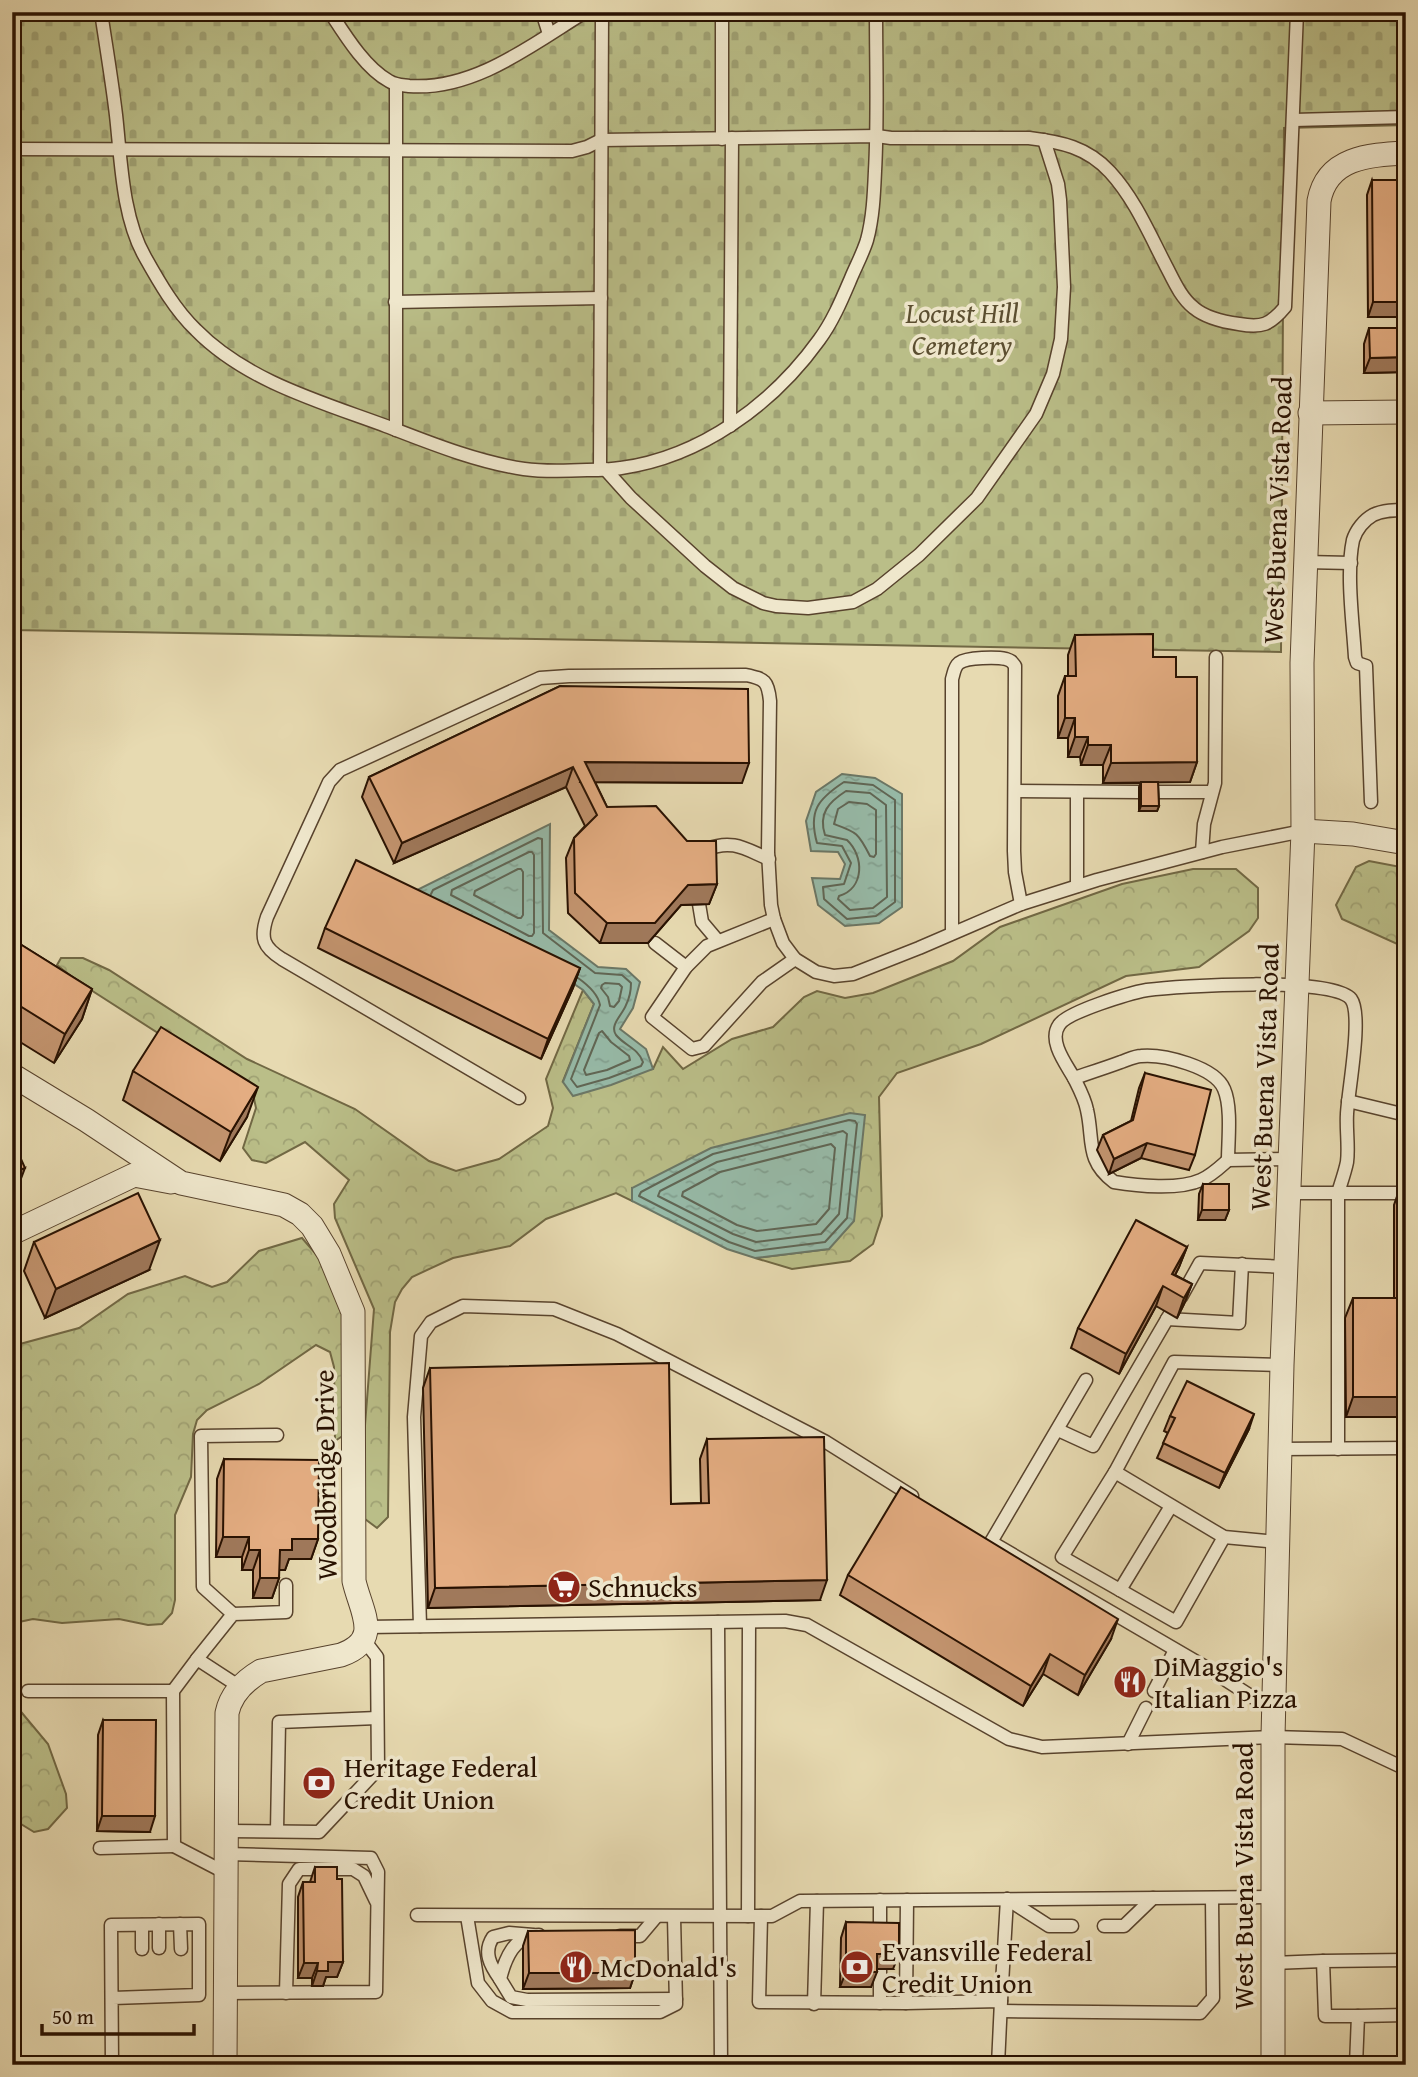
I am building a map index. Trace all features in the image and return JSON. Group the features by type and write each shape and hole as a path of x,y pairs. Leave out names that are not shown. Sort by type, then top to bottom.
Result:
{"street":[{"name":"West Buena Vista Road","path":"1273,2065 1273,1737 1282,1365 1303,831 1302,663 1313,308 1320,193 1329,177 1342,164 1370,156 1406,153"},
{"path":"1310,413 1406,412"},
{"path":"1303,831 1353,834 1406,844"},
{"name":"Woodbridge Drive","path":"12,1075 96,1126 181,1183 284,1205 300,1213 312,1226 329,1254 353,1312 354,1581 366,1618 365,1634"},
{"path":"12,1233 134,1175 181,1183"},
{"path":"225,2065 227,1713 240,1687 261,1671 341,1655 351,1651 365,1634"}],"lane":[{"path":"101,12 116,115 118,149 130,216 142,253 175,305 196,331 224,354 257,374 306,397 461,453 524,469 563,472 622,468 690,448 730,426 758,406 797,368 821,338 843,298 867,241 877,136 876,12"},
{"path":"330,12 363,58 387,81 396,85 421,87 466,79 504,61 585,12"},
{"path":"542,12 549,34"},
{"path":"602,12 603,469 705,566 733,587 763,603 808,608 853,602 877,589 919,555 976,498 1037,414 1053,374 1061,339 1064,288 1059,192 1044,140"},
{"path":"722,12 727,139 730,426"},
{"path":"12,149 572,151 601,140 877,136 1044,140 1074,146 1110,172 1136,208 1181,294 1195,309 1222,322 1255,327 1273,321 1284,307 1297,12"},
{"path":"396,85 396,430"},
{"path":"1294,120 1406,117"},
{"path":"395,302 601,299"},
{"path":"1371,802 1366,666 1357,663 1355,657 1351,563 1353,540 1359,527 1370,517 1387,511 1406,510"},
{"path":"1305,562 1351,563"},
{"path":"1202,852 1204,824 1215,773 1216,657"},
{"path":"952,933 952,679 960,662 969,659 1005,659 1016,666 1015,872 1021,904"},
{"path":"519,1098 269,951 263,930 329,782 340,770 540,678 746,675 761,678 769,687 769,859 774,919 783,943 795,959 816,972 834,976 853,975 1021,904 1077,886 1202,852 1303,831"},
{"path":"1015,791 1139,792"},
{"path":"1077,792 1077,886"},
{"path":"1157,792 1212,793"},
{"path":"701,861 707,849 719,844 735,844 769,859"},
{"path":"699,904 702,922 718,941"},
{"path":"774,919 707,946 686,967 652,1017 692,1049 704,1045 762,982 795,959"},
{"path":"655,943 686,967"},
{"path":"1290,1159 1228,1160 1200,1181 1184,1185 1114,1182 1106,1176 1091,1150 1087,1106 1058,1050 1055,1037 1059,1024 1075,1013 1143,991 1192,985 1297,986 1336,991 1350,998 1356,1010 1356,1033 1348,1101 1347,1162 1338,1193 1338,1449"},
{"path":"1074,1078 1140,1056 1161,1057 1206,1071 1220,1082 1226,1092 1228,1160"},
{"path":"1348,1101 1406,1115"},
{"path":"1289,1193 1406,1193"},
{"path":"1178,1301 1199,1263 1286,1267"},
{"path":"1058,1430 1093,1446 1168,1317 1239,1323 1242,1264"},
{"path":"421,1626 414,1416 421,1336 431,1322 463,1306 554,1309 617,1334 825,1442 925,1504"},
{"path":"1224,1537 1176,1622 1062,1557 1115,1472 1174,1362 1282,1365"},
{"path":"1086,1380 1058,1430 986,1539 1274,1711"},
{"path":"277,1435 201,1436 203,1587 233,1615 286,1612 286,1585"},
{"path":"1280,1449 1406,1448"},
{"path":"1115,1472 1224,1537 1278,1542"},
{"path":"1120,1590 1171,1506"},
{"path":"174,1846 173,1691 233,1615"},
{"path":"227,1830 319,1832 378,1769 377,1657 365,1634 421,1626 785,1621 807,1625 1009,1739 1042,1747 1273,1737 1342,1740 1406,1769"},
{"path":"718,1622 722,2065"},
{"path":"749,1622 754,1916 759,2002 906,2003 1200,2013 1213,1998 1212,1898"},
{"path":"1154,1692 1175,1650"},
{"path":"197,1659 240,1687"},
{"path":"28,1691 173,1691"},
{"path":"1128,1744 1146,1708"},
{"path":"277,1831 279,1721 377,1718"},
{"path":"100,1847 174,1846 226,1864 371,1858 378,1872 376,1992 225,1993"},
{"path":"12,1862 12,1911"},
{"path":"286,1993 289,1884 299,1869 353,1869 365,1876 378,1905"},
{"path":"417,1915 772,1916 800,1901 1274,1897"},
{"path":"1104,1926 1124,1926 1153,1898"},
{"path":"998,2065 1007,1899"},
{"path":"1007,1899 1049,1926 1072,1926"},
{"path":"880,1900 880,1938"},
{"path":"906,2003 907,1900"},
{"path":"814,2004 817,1901"},
{"path":"467,1916 478,1983 492,2001 512,2012 660,2012 676,2004 674,1917"},
{"path":"614,1936 640,1936 656,1917"},
{"path":"159,1924 159,1948"},
{"path":"180,1924 181,1950"},
{"path":"112,2065 111,1925 200,1924 199,1995 181,1989 158,1996 113,1998"},
{"path":"142,1925 142,1949"},
{"path":"500,1979 506,1958 517,1943 540,1935 509,1933 493,1937 488,1945 489,1963 511,1997 527,2000 676,1999"},
{"path":"1323,1961 1325,2015 1401,2015 1395,2000"},
{"path":"1273,1963 1323,1961 1351,1967 1399,1964"},
{"path":"880,1969 880,2003"},
{"path":"141,1981 141,1997"},
{"path":"158,1981 158,1996"},
{"path":"1351,2001 1355,2016 1356,2065"},
{"path":"1375,2001 1376,2015"}],"green space":[{"name":"Locust Hill Cemetery","path":"12,12 1406,12 1406,125 1284,128 1281,652 12,630"},
{"path":"1369,861 1406,868 1406,948 1342,919 1336,905 1356,867"},
{"path":"1193,869 1236,869 1258,888 1258,918 1249,931 1199,967 1126,976 981,1044 897,1073 879,1097 882,1216 873,1244 850,1261 792,1269 755,1258 829,1249 632,1188 632,1201 616,1193 546,1219 510,1246 453,1258 412,1277 395,1302 390,1332 388,1517 377,1528 365,1519 361,1477 374,1309 335,1218 334,1204 349,1180 305,1142 266,1163 252,1160 243,1148 256,1108 253,1094 80,983 57,965 61,958 83,958 109,970 247,1059 355,1109 429,1161 456,1171 499,1159 548,1126 553,1108 546,1079 583,990 594,1004 563,1081 653,1069 663,1047 683,1069 732,1039 773,1027 804,997 817,991 845,998 873,993 953,961 1000,927 1122,884"},
{"path":"302,1238 340,1282 352,1378 347,1433 335,1441 334,1367 330,1352 316,1345 259,1384 207,1410 197,1420 193,1434 191,1477 175,1515 175,1600 172,1613 162,1624 148,1625 119,1619 62,1623 33,1619 19,1622 12,1627 12,1349 20,1344 79,1328 128,1294 185,1276 212,1287 227,1282 259,1251"},
{"path":"12,1701 48,1744 66,1794 67,1808 48,1829 34,1832 21,1824 12,1812"}],"water":[{"path":"842,774 875,778 902,794 902,907 879,923 845,926 818,905 812,878 840,879 845,864 838,852 811,851 806,821 816,792"},
{"path":"550,824 549,930 598,967 626,969 640,982 633,1008 620,1029 646,1049 653,1069 573,1096 563,1082 594,1004 583,990 531,955 411,893"},
{"path":"850,1113 865,1115 854,1221 829,1249 755,1258 727,1249 632,1201 632,1188 711,1148"}],"building":[{"path":"1372,180 1404,180 1405,302 1373,302"},
{"path":"1369,328 1406,328 1406,357 1370,358"},
{"path":"1153,634 1153,657 1176,657 1176,677 1197,677 1197,762 1111,763 1111,745 1088,745 1088,737 1075,737 1075,718 1065,718 1065,676 1076,676 1075,635"},
{"path":"560,686 748,689 749,763 585,762 607,807 656,806 687,841 716,841 717,884 688,885 655,923 607,923 575,893 574,838 597,815 573,767 402,843 369,777"},
{"path":"1141,782 1158,782 1159,806 1141,806"},
{"path":"356,860 580,968 548,1039 325,928"},
{"path":"12,939 92,989 65,1034 12,1001"},
{"path":"161,1027 258,1087 231,1132 133,1071"},
{"path":"1145,1073 1211,1090 1195,1155 1147,1143 1114,1159 1103,1135 1133,1120"},
{"path":"12,1139 25,1168 12,1173"},
{"path":"1203,1184 1229,1184 1229,1210 1202,1210"},
{"path":"1401,1185 1406,1185 1406,1397 1353,1397 1353,1298 1401,1298"},
{"path":"138,1193 160,1240 56,1289 34,1242"},
{"path":"1136,1220 1187,1247 1172,1274 1192,1284 1184,1298 1163,1286 1126,1354 1078,1328"},
{"path":"669,1363 671,1504 709,1503 707,1439 824,1437 827,1580 435,1588 430,1368"},
{"path":"1187,1381 1254,1414 1225,1473 1163,1443 1175,1418 1170,1416"},
{"path":"224,1459 319,1460 318,1539 292,1539 292,1550 280,1550 279,1578 260,1578 260,1550 249,1550 249,1537 223,1537"},
{"path":"901,1487 1118,1619 1085,1675 1050,1654 1031,1686 848,1575"},
{"path":"103,1720 156,1720 155,1816 102,1816"},
{"path":"315,1867 337,1867 337,1879 342,1879 343,1962 328,1962 328,1971 317,1971 318,1963 304,1963 303,1882 315,1882"},
{"path":"846,1922 899,1923 899,1954 877,1954 877,1972 846,1972"},
{"name":"McDonald's","path":"635,1930 635,1973 529,1973 528,1931"}],"place":[{"name":"Schnucks","path":"564,1587"},
{"name":"DiMaggio's Italian Pizza","path":"1130,1682"},
{"name":"Heritage Federal Credit Union","path":"319,1783"},
{"name":"McDonald's","path":"576,1967"},
{"name":"Evansville Federal Credit Union","path":"857,1967"}]}
